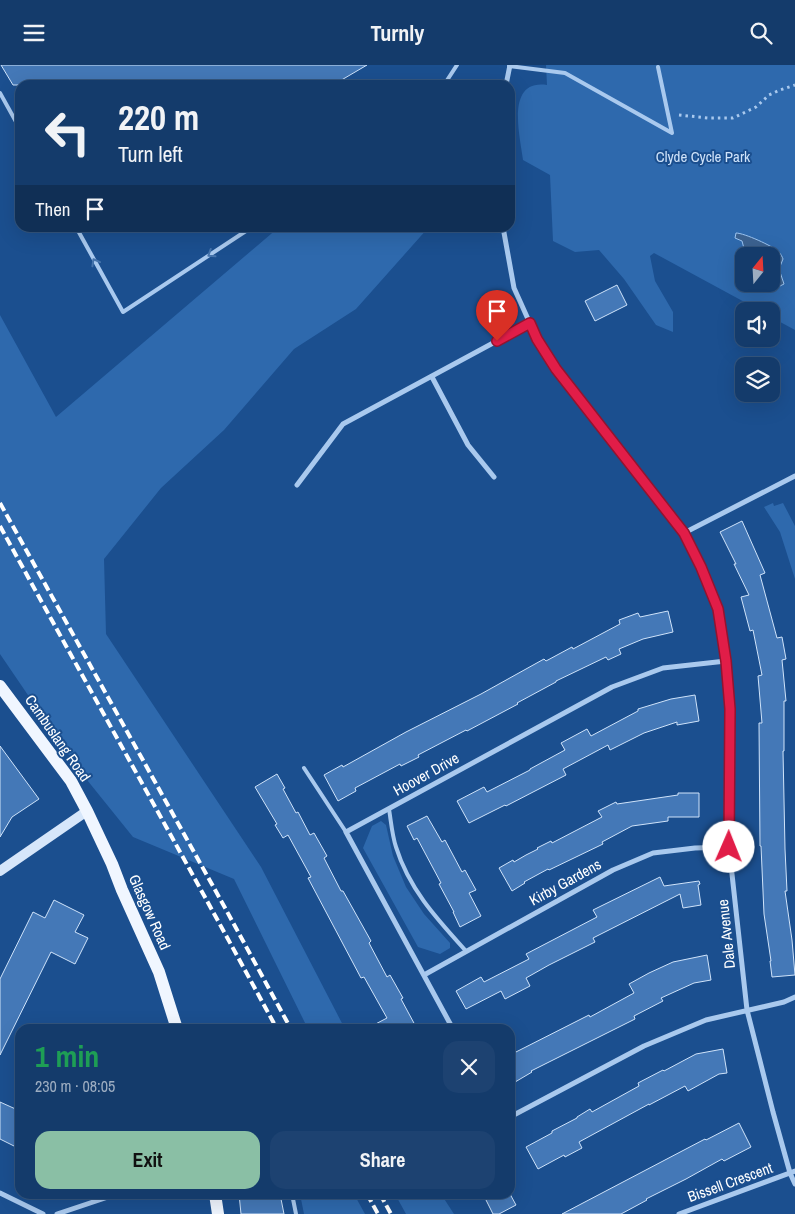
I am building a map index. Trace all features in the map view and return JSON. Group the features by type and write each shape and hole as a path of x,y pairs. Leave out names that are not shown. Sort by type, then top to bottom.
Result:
{"main road":[{"name":"Cambuslang Road","path":"0,686 71,781 87,811"},
{"path":"0,871 87,811"},
{"name":"Glasgow Road","path":"87,811 159,972 175,1024"},
{"path":"216,1199 218,1214"}],"street":[{"path":"507,80 509,65"},
{"name":"Dale Avenue","path":"504,232 514,288 537,339 556,369 684,533 701,567 718,609 726,661 730,709 729,847 747,1010 772,1111 793,1172 795,1184"},
{"path":"297,485 343,425 530,323"},
{"path":"432,377 468,445 494,477"},
{"path":"684,533 795,476"},
{"name":"Hoover Drive","path":"346,832 612,687 663,668 726,661"},
{"path":"346,832 450,1024"},
{"name":"Kirby Gardens","path":"424,975 613,870 653,853 695,848 729,847"},
{"path":"515,1114 644,1046 706,1020 784,1002 795,997"},
{"name":"Bissell Crescent","path":"679,1214 793,1172"},
{"path":"0,1193 41,1214"},
{"path":"57,1214 102,1199"}],"lane":[{"path":"447,80 457,65"},
{"path":"509,65 565,73 672,133 658,67"},
{"path":"0,93 15,120"},
{"path":"79,232 123,312 244,232"},
{"path":"304,768 346,832"},
{"path":"389,809 395,846 410,881 425,904 466,951"},
{"path":"293,1199 296,1214"}],"path":[{"path":"668,113 708,118 733,118 756,107 769,95 795,85"}],"green space":[{"name":"Clyde Cycle Park","path":"546,65 795,65 795,330 780,322 780,302 744,302 654,253 650,256 655,281 673,312 673,332 656,325 624,279 599,250 575,252 553,241 550,175 523,160 518,124 520,100 525,91 534,86 547,85"},
{"path":"273,232 424,232 356,309 294,349 224,430 161,488 104,559 106,634 261,867 342,1024 306,1024 234,879 133,837 79,770 0,654 0,315 56,417"},
{"path":"773,503 774,506 783,503 795,526 795,579 780,532 764,507"},
{"path":"381,821 386,825 393,856 406,887 424,914 450,943 450,948 440,954 418,947 363,848 372,826"},
{"path":"301,1199 357,1199 365,1214 304,1214"},
{"path":"398,1199 444,1199 454,1214 406,1214"}],"shaded area":[{"path":"736,233 745,235 771,247 744,247 742,241 735,238"},
{"path":"780,254 783,259 780,266"},
{"path":"780,272 784,284 780,286"}],"building":[{"path":"1,65 367,65 342,80 15,80 15,85 13,85"},
{"path":"617,285 627,305 595,321 585,301"},
{"path":"742,521 765,573 760,575 777,638 782,637 786,659 782,660 786,701 784,701 783,751 787,891 785,891 795,975 772,977 764,914 760,846 759,723 762,723 758,676 762,675 753,630 750,631 741,597 749,595 720,532"},
{"path":"668,611 673,632 643,639 619,649 621,654 608,660 606,657 556,681 518,704 418,755 419,757 401,766 400,764 355,788 356,791 338,801 324,775 342,765 343,767 544,659 546,661 572,647 573,649 620,624 619,620 638,613 640,617"},
{"path":"695,695 699,721 677,725 677,722 644,733 610,750 608,745 563,769 566,775 469,823 457,801 484,787 487,792 530,770 565,750 561,743 587,729 591,736 638,711 638,709 671,699"},
{"path":"0,746 39,799 12,817 0,837"},
{"path":"277,774 296,813 298,812 310,835 314,833 327,856 324,858 341,891 343,891 371,941 369,943 387,977 390,975 403,998 401,999 414,1024 376,1024 387,1018 364,977 361,978 308,878 311,877 288,835 283,838 255,787"},
{"path":"678,793 699,793 699,817 668,817 668,821 632,826 602,842 603,844 524,882 512,891 499,868 602,817 598,811 616,802 617,804 678,795"},
{"path":"427,816 442,842 445,840 462,872 465,870 476,890 469,893 481,916 460,927 439,884 441,883 417,838 414,840 407,826"},
{"path":"660,877 664,886 699,881 701,905 683,908 680,894 593,938 595,942 526,978 530,986 505,999 501,991 466,1009 456,991 481,977 484,982 529,959 526,954 597,917 593,910"},
{"path":"54,900 84,915 75,932 88,938 75,964 51,952 0,1055 0,979 33,912 45,918"},
{"path":"707,955 711,980 694,983 661,998 663,1001 634,1016 635,1019 531,1071 515,1082 515,1052 589,1015 590,1017 634,993 629,984 673,962"},
{"path":"723,1049 727,1073 719,1074 688,1091 685,1086 649,1104 579,1142 582,1148 538,1169 526,1147 590,1109 592,1112 639,1086 638,1083 663,1070 696,1054"},
{"path":"0,1102 15,1109 15,1146 0,1139"},
{"path":"739,1123 751,1147 724,1161 722,1159 621,1214 562,1214 705,1139"},
{"path":"240,1199 281,1199 284,1214 241,1214"},
{"path":"486,1199 513,1199 516,1205 499,1214 493,1214"}],"railway":[{"path":"0,503 288,1024"},
{"path":"0,526 274,1024"},
{"path":"370,1199 378,1214"},
{"path":"383,1199 391,1214"}],"route":[{"path":"497,341 530,323 537,339 556,369 684,533 701,567 718,609 726,661 730,709 729,847"}]}
